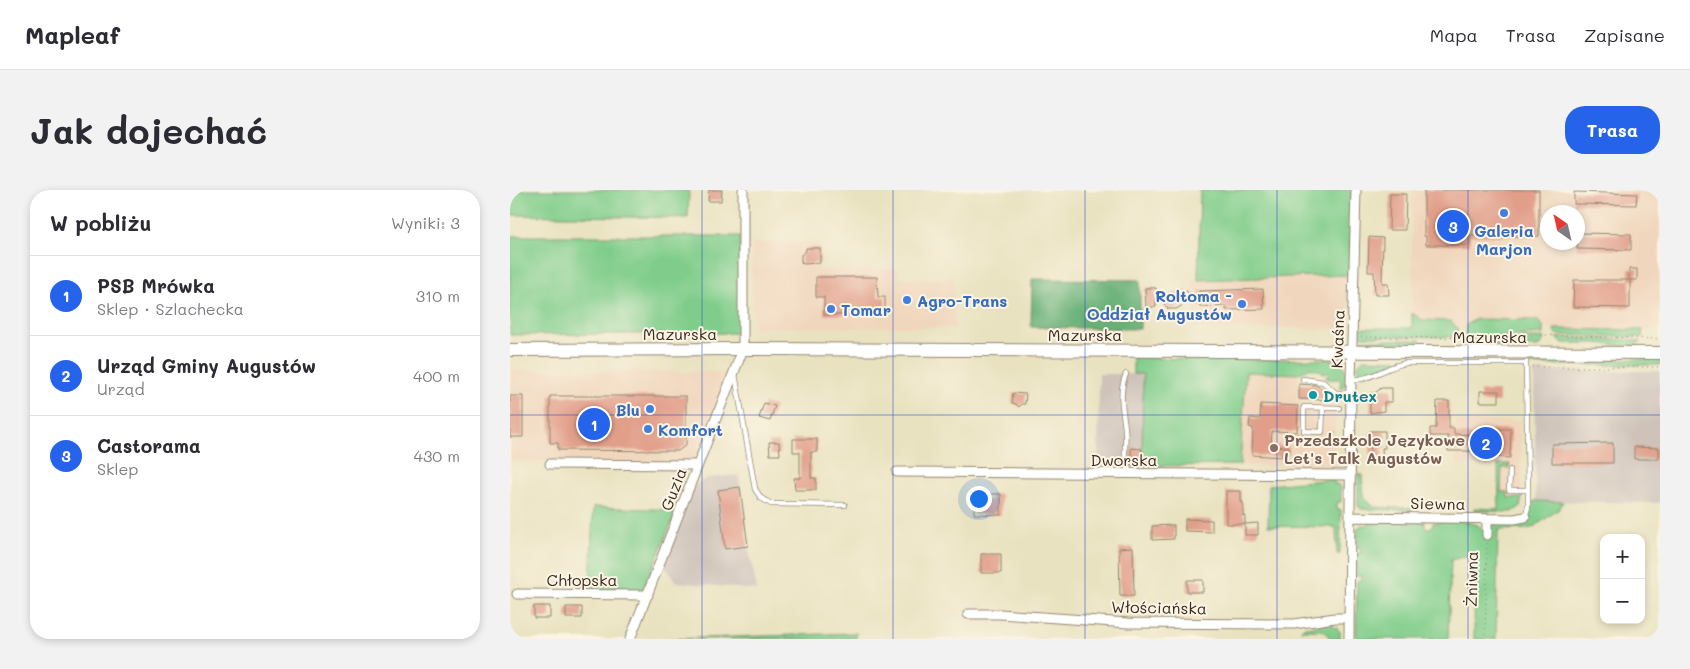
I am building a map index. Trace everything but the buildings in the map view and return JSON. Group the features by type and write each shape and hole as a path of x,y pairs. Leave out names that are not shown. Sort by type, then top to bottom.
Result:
{"main road":[{"name":"Mazurska","path":"510,350 744,349 1352,352 1526,361 1660,353"}],"street":[{"path":"743,190 744,349"},
{"name":"Kwaśna","path":"1349,639 1351,380 1356,190"},
{"name":"Guzia","path":"630,639 744,349"},
{"path":"550,464 698,465"},
{"name":"Dworska","path":"897,472 1351,475"},
{"name":"Siewna","path":"1350,517 1487,519 1525,517"},
{"name":"Żniwna","path":"1487,519 1487,534"},
{"name":"Chłopska","path":"517,594 648,595"},
{"name":"Włościańska","path":"968,614 1000,614 1138,623 1294,624 1335,618 1349,618"}],"lane":[{"path":"1351,380 1361,380 1406,363 1526,361 1528,507 1525,517"},
{"path":"735,373 754,489 761,498 771,504 845,505"},
{"path":"1126,374 1121,384 1120,399 1125,430 1124,453 1126,466 1131,474"},
{"path":"1303,379 1323,382 1336,393 1351,393"},
{"path":"1323,408 1322,432 1304,431 1304,408 1323,408 1339,408"},
{"path":"1510,470 1509,490 1528,490"}],"path":[{"path":"1353,337 1498,338 1548,335 1660,339"},
{"path":"1526,361 1660,367"},
{"path":"1277,446 1280,440 1300,431"},
{"name":"Żniwna","path":"1485,639 1487,534"}],"shaded area":[{"path":"1412,190 1660,190 1660,330 1412,328"},
{"path":"820,242 820,270 898,269 898,278 954,278 955,328 754,328 751,243"},
{"path":"1349,275 1347,328 1194,329 1194,280"},
{"path":"510,370 730,372 692,463 510,461"},
{"path":"1534,371 1660,371 1660,503 1536,501"},
{"path":"1246,372 1298,374 1296,403 1336,405 1334,465 1240,465"},
{"path":"1099,374 1143,374 1142,466 1098,465"},
{"path":"1456,421 1520,421 1522,502 1499,501 1498,465 1456,464"},
{"path":"739,475 748,546 757,590 676,582 664,565 695,485 707,478"}],"green space":[{"path":"510,190 689,190 688,218 510,215"},
{"path":"1200,190 1352,190 1349,275 1198,280"},
{"path":"510,236 740,236 739,333 510,335"},
{"path":"1032,279 1140,280 1140,329 1031,327"},
{"path":"1412,313 1422,320 1451,321 1458,329 1456,337 1362,336 1359,328 1412,328"},
{"path":"1475,319 1537,320 1543,326 1543,334 1465,337 1466,325"},
{"path":"1554,329 1643,330 1642,337 1632,337 1560,335 1555,333"},
{"path":"1544,338 1541,345 1537,347 1471,346 1465,340"},
{"path":"1556,338 1641,341 1634,347 1597,343 1562,343"},
{"path":"1361,340 1420,340 1421,345 1368,345"},
{"path":"1133,357 1205,360 1332,359 1345,368 1347,384 1341,389 1340,378 1329,379 1325,377 1328,377 1328,373 1322,373 1310,368 1298,374 1246,372 1240,465 1142,466 1143,374 1133,374"},
{"path":"1364,359 1398,361 1361,375 1358,371 1358,366"},
{"path":"1660,359 1660,365 1531,365 1532,362 1539,360"},
{"path":"1498,464 1510,464 1509,468 1502,468 1501,492 1508,492 1508,498 1522,498 1520,507 1512,512 1474,511 1474,508 1499,509"},
{"path":"1358,474 1362,475 1363,496 1374,507 1413,508 1413,511 1361,509 1358,506"},
{"path":"1334,479 1334,484 1341,487 1341,502 1337,502 1337,509 1341,510 1340,554 1337,554 1336,527 1268,526 1269,485"},
{"path":"1531,502 1563,502 1559,509 1534,527 1498,530 1496,639 1474,639 1475,554 1451,560 1448,639 1361,639 1356,637 1357,581 1361,580 1361,576 1357,576 1357,553 1361,553 1361,548 1357,548 1357,530 1361,525 1369,525 1369,521 1424,522 1426,528 1431,528 1434,522 1468,522 1479,526 1483,530 1497,523 1524,521 1528,518"},
{"path":"593,507 677,510 643,591 590,591"},
{"path":"1333,623 1333,627 1337,628 1340,632 1340,639 1331,639 1323,630 1300,630 1305,627"},
{"path":"856,633 856,639 671,639"}],"place":[{"name":"Galeria Marjon","path":"1504,213"},
{"name":"Castorama","path":"1453,226"},
{"name":"Agro-Trans","path":"907,300"},
{"name":"Roltoma - Oddział Augustów","path":"1242,304"},
{"name":"Tomar","path":"831,309"},
{"name":"Drutex","path":"1313,395"},
{"name":"Blu","path":"650,409"},
{"name":"PSB Mrówka","path":"594,424"},
{"name":"Komfort","path":"648,429"},
{"name":"Urząd Gminy Augustów","path":"1486,443"},
{"name":"Przedszkole Językowe Let's Talk Augustów","path":"1274,448"}]}
